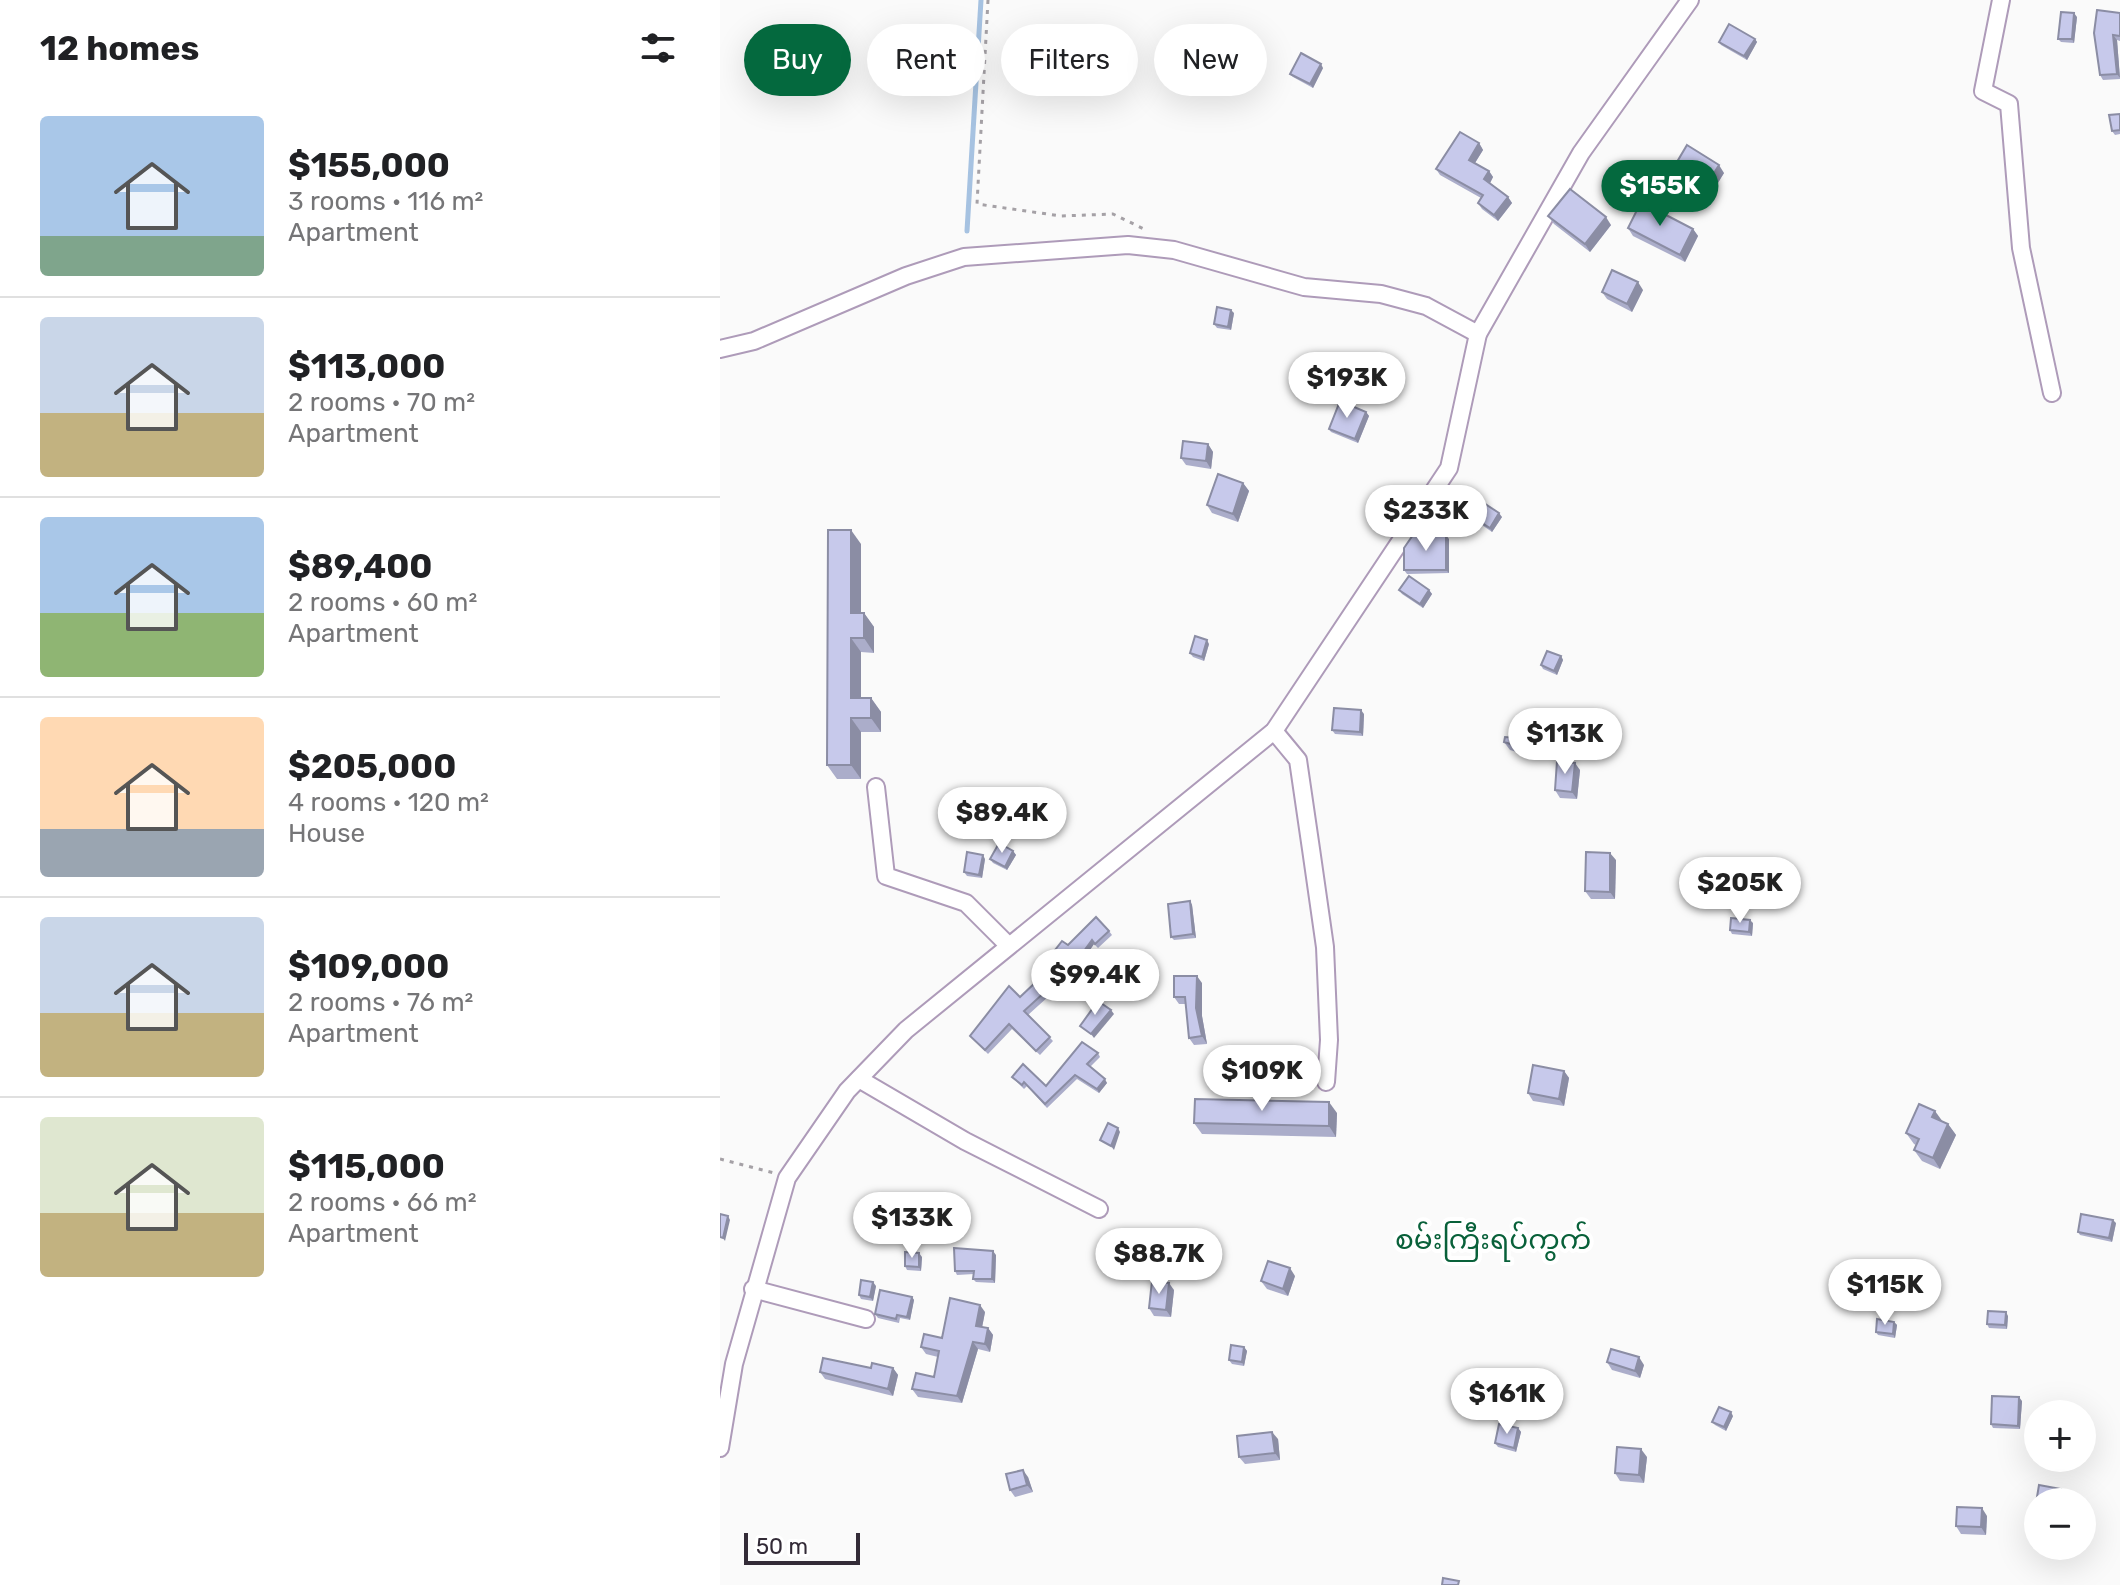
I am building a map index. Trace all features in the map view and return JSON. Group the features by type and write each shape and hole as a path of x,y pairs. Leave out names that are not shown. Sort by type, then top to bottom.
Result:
{"street":[{"path":"720,1448 727,1363 787,1178 859,1079 906,1030 1007,944 1274,731 1449,468 1478,334 1581,153 1690,0"},
{"path":"2001,0 1983,91 2009,104 2021,248 2052,393"},
{"path":"720,349 754,341 906,276 964,257 1114,246 1174,250 1304,287 1381,294 1426,306 1478,334"},
{"path":"1274,731 1298,760 1307,819 1325,947 1329,1040 1326,1082"},
{"path":"876,787 886,876 966,903 1007,944"},
{"path":"859,1079 965,1141 1099,1209"},
{"path":"753,1289 866,1319"}],"path":[{"path":"988,0 977,204 1061,216 1113,214 1144,227 1155,248"},
{"path":"720,1159 787,1178"}],"building":[{"path":"2097,10 2120,13 2120,36 2113,35 2117,74 2100,75 2094,33"},
{"path":"2061,12 2074,13 2072,39 2058,39"},
{"path":"1729,24 1755,39 1744,56 1719,42"},
{"path":"1301,53 1321,64 1310,84 1290,74"},
{"path":"2120,114 2120,130 2112,131 2109,115"},
{"path":"1460,132 1479,143 1469,160 1489,171 1484,179 1508,197 1494,215 1478,203 1483,195 1436,169"},
{"path":"1687,145 1719,165 1706,186 1674,167"},
{"path":"1570,189 1606,217 1585,244 1548,216"},
{"path":"1641,202 1693,229 1680,255 1628,228"},
{"path":"1612,270 1638,282 1627,304 1602,292"},
{"path":"1217,307 1231,310 1228,327 1214,324"},
{"path":"1340,401 1366,412 1355,439 1329,429"},
{"path":"1183,441 1208,444 1206,461 1181,458"},
{"path":"1218,474 1243,483 1233,514 1207,505"},
{"path":"1470,494 1499,513 1490,528 1460,509"},
{"path":"828,530 851,530 851,613 864,613 864,638 851,638 851,698 871,698 871,718 851,718 851,765 827,765"},
{"path":"1413,535 1446,535 1446,570 1404,570 1404,548"},
{"path":"1409,576 1429,590 1420,604 1399,590"},
{"path":"1195,636 1207,640 1202,657 1190,653"},
{"path":"1547,651 1561,656 1554,671 1541,665"},
{"path":"1334,708 1361,710 1360,732 1332,730"},
{"path":"1521,719 1543,727 1539,753 1504,742 1505,737 1517,738 1514,737"},
{"path":"1557,761 1575,763 1572,792 1555,790"},
{"path":"999,843 1013,851 1005,867 990,859"},
{"path":"967,852 983,855 979,875 964,872"},
{"path":"1586,852 1610,853 1610,892 1585,891"},
{"path":"1190,901 1193,934 1171,937 1168,904"},
{"path":"1096,917 1109,931 1095,944 1092,940 1071,969 1067,966 1046,985 1035,974 1055,957 1052,954 1062,941 1068,945"},
{"path":"1731,918 1750,920 1749,932 1730,930"},
{"path":"1174,976 1197,976 1196,1008 1202,1036 1189,1038 1185,997 1174,997"},
{"path":"1037,981 1046,991 1024,1011 1050,1037 1036,1051 1009,1024 985,1050 970,1036 1009,986 1020,997"},
{"path":"1098,1001 1111,1010 1091,1034 1080,1026"},
{"path":"1082,1042 1098,1053 1087,1064 1105,1079 1097,1089 1075,1075 1045,1104 1024,1082 1022,1085 1012,1077 1023,1064 1046,1086"},
{"path":"1533,1065 1564,1071 1559,1099 1528,1093"},
{"path":"1195,1099 1329,1102 1329,1126 1194,1123"},
{"path":"1919,1104 1935,1111 1932,1117 1948,1124 1933,1158 1914,1150 1919,1139 1906,1133"},
{"path":"1108,1123 1118,1128 1111,1146 1100,1140"},
{"path":"720,1214 728,1216 723,1238 720,1237"},
{"path":"2081,1214 2113,1220 2109,1238 2078,1232"},
{"path":"954,1248 993,1251 992,1279 973,1279 974,1271 955,1271"},
{"path":"905,1252 919,1253 919,1267 905,1266"},
{"path":"1268,1261 1290,1268 1283,1289 1261,1281"},
{"path":"861,1280 873,1282 870,1297 859,1295"},
{"path":"1152,1281 1169,1283 1166,1310 1149,1308"},
{"path":"880,1290 912,1297 907,1317 897,1315 896,1319 875,1314"},
{"path":"950,1298 980,1305 976,1326 988,1328 985,1344 973,1342 957,1396 912,1389 916,1373 934,1377 939,1351 921,1347 924,1334 942,1338"},
{"path":"1988,1311 2006,1312 2005,1325 1987,1324"},
{"path":"1877,1319 1894,1322 1893,1334 1876,1332"},
{"path":"1231,1345 1244,1347 1242,1362 1229,1360"},
{"path":"1611,1349 1639,1357 1635,1371 1607,1362"},
{"path":"823,1358 871,1368 872,1363 893,1368 888,1389 820,1372"},
{"path":"1992,1396 2019,1397 2018,1426 1991,1424"},
{"path":"1719,1407 1731,1412 1724,1427 1712,1422"},
{"path":"1499,1424 1518,1428 1514,1448 1495,1443"},
{"path":"1272,1432 1275,1453 1239,1457 1237,1436"},
{"path":"1617,1447 1641,1449 1639,1475 1615,1473"},
{"path":"1023,1470 1027,1485 1010,1490 1006,1474"},
{"path":"1957,1507 1982,1508 1981,1527 1956,1526"},
{"path":"1443,1578 1459,1581 1458,1585 1442,1585"}],"waterway":[{"path":"967,231 981,0"}],"district":[{"name":"စမ်းကြီးရပ်ကွက်","path":"1493,1239"}]}
